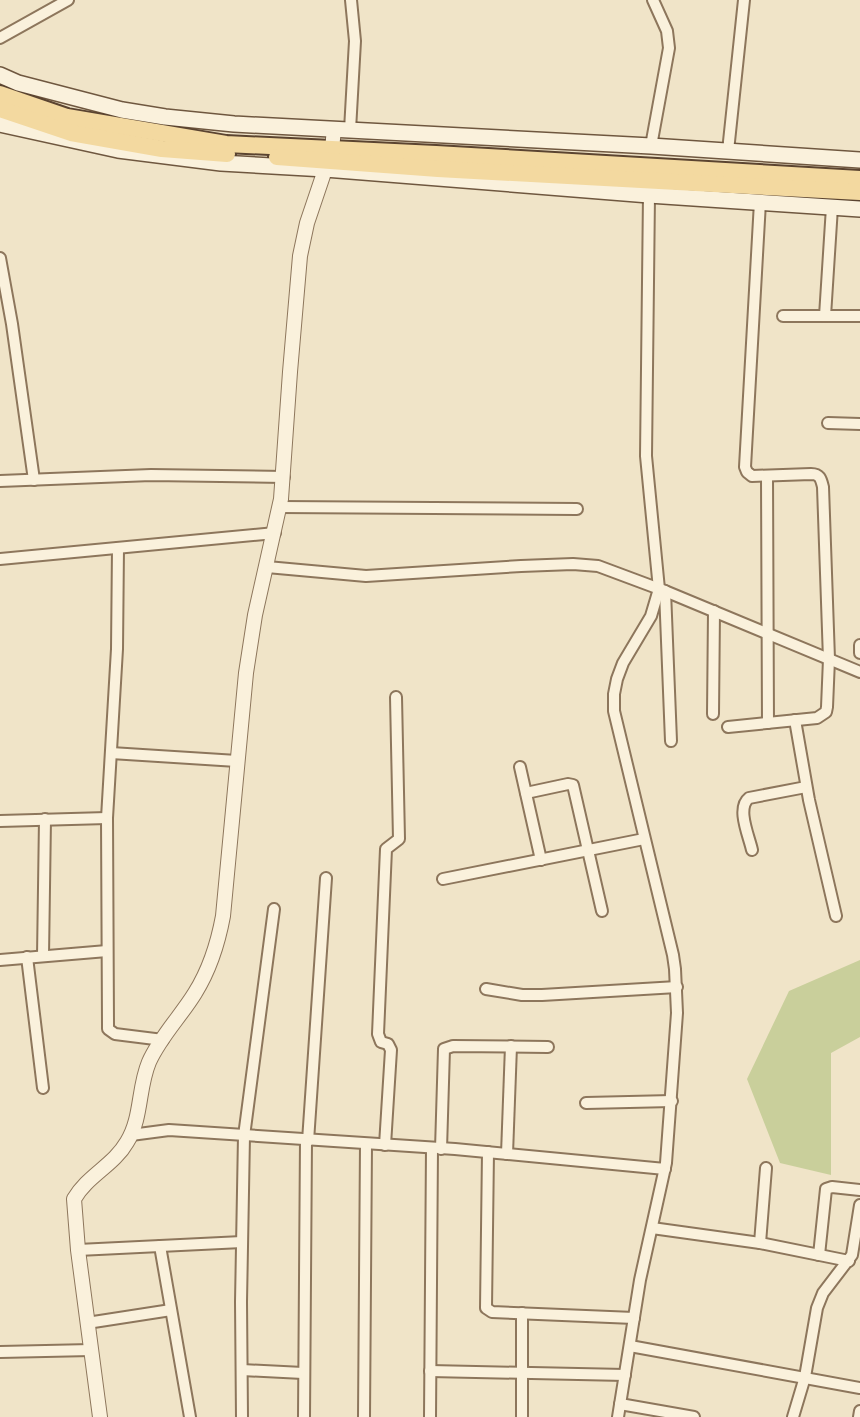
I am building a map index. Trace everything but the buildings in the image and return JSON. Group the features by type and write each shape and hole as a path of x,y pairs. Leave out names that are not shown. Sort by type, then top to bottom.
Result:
{"main road":[{"path":"0,75 18,83 110,107 165,117 860,160"},
{"path":"0,94 67,117 329,160 649,195 860,209"},
{"path":"0,109 71,133 162,149 860,192"},
{"path":"0,124 118,150 221,163 329,160 860,180"}],"street":[{"path":"0,38 68,0"},
{"path":"350,130 354,41 351,0"},
{"path":"651,146 669,48 667,31 653,0"},
{"path":"728,151 744,0"},
{"path":"100,1417 78,1250 74,1199 85,1184 121,1151 131,1135 149,1063 195,993 206,973 220,936 224,916 248,654 275,533 284,477 288,396 300,256 307,223 329,160 334,129"},
{"path":"649,195 646,456 662,590 671,741"},
{"path":"728,728 818,717 826,712 829,659 820,478 816,474 752,476 744,467 760,202"},
{"path":"825,316 832,207"},
{"path":"0,258 12,324 33,480"},
{"path":"783,316 860,316"},
{"path":"828,423 860,424"},
{"path":"0,481 152,475 284,477"},
{"path":"767,476 768,723"},
{"path":"280,507 577,509"},
{"path":"0,559 275,533"},
{"path":"118,548 117,649 107,818 108,1029 116,1034 163,1040"},
{"path":"267,567 366,576 588,564 609,569 662,590 860,672"},
{"path":"618,1417 640,1280 665,1169 676,1042 677,987 673,955 617,731 614,694 623,663 651,616 662,590"},
{"path":"713,714 714,611"},
{"path":"860,645 860,653"},
{"path":"385,1145 391,1050 388,1044 381,1042 378,1034 386,849 399,839 396,698"},
{"path":"795,720 806,787 836,916"},
{"path":"111,753 237,761"},
{"path":"520,767 541,860"},
{"path":"526,794 568,784 573,785 602,911"},
{"path":"752,850 743,809 745,801 749,798 806,787"},
{"path":"0,821 107,818"},
{"path":"43,956 45,819"},
{"path":"443,879 644,839"},
{"path":"304,1417 307,1141 326,878"},
{"path":"242,1417 244,1136 274,909"},
{"path":"0,960 107,951"},
{"path":"27,957 43,1088"},
{"path":"486,989 522,995 542,995 677,987"},
{"path":"430,1417 436,1148 444,1049 453,1046 548,1047"},
{"path":"507,1154 512,1046"},
{"path":"586,1102 672,1101"},
{"path":"131,1135 169,1130 488,1152 665,1169"},
{"path":"364,1417 366,1144"},
{"path":"488,1152 486,1308 492,1312 634,1318"},
{"path":"760,1243 766,1168"},
{"path":"819,1256 826,1189 832,1186 860,1190"},
{"path":"793,1417 805,1377 820,1300 849,1262 854,1248 860,1205"},
{"path":"652,1228 760,1243 849,1262"},
{"path":"78,1250 242,1242"},
{"path":"160,1246 190,1417"},
{"path":"87,1323 171,1310"},
{"path":"522,1313 522,1417"},
{"path":"630,1346 860,1388"},
{"path":"0,1352 91,1350"},
{"path":"242,1370 303,1373"},
{"path":"430,1371 626,1375"},
{"path":"620,1404 694,1417"},
{"path":"859,1417 860,1411"}],"green space":[{"path":"860,960 860,1037 831,1053 831,1175 780,1163 747,1079 789,991"}]}
